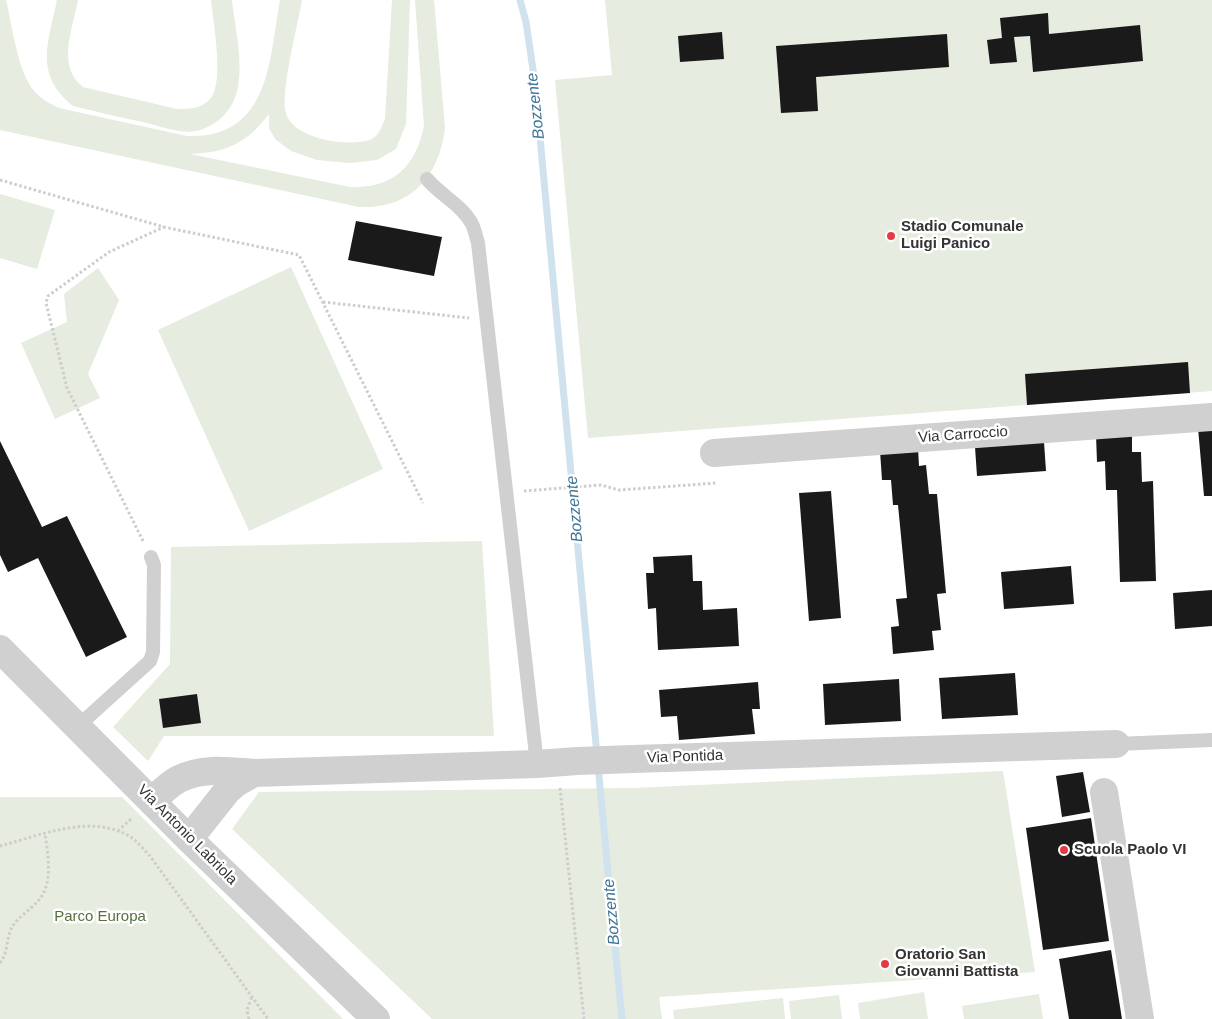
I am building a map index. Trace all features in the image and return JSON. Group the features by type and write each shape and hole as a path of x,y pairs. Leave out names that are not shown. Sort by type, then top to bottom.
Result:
{"street":[{"name":"Via Carroccio","path":"714,453 1212,417"},
{"name":"Via Antonio Labriola","path":"0,649 189,839 376,1019"},
{"name":"Via Pontida","path":"151,801 179,779 197,772 218,770 254,773 1116,744"},
{"name":"Via Pontida","path":"189,839 227,791 236,783 254,773"},
{"path":"1104,792 1140,1019"}],"lane":[{"path":"427,179 472,224 478,243 506,492 557,762"},
{"path":"77,727 150,661 153,652 154,565 151,556"},
{"path":"1116,744 1212,740"}],"path":[{"path":"0,180 164,227 299,255 424,503"},
{"path":"151,556 67,388 46,302 48,296 109,252 164,227"},
{"path":"323,302 486,319"},
{"path":"506,492 602,484 619,490 717,483"},
{"path":"557,762 584,1019"},
{"path":"0,846 76,826 109,828 132,838 150,856 268,1019"},
{"path":"0,963 7,950 12,927 40,900 46,888 48,854 45,834"},
{"path":"248,1019 247,1010 252,996"}],"green space":[{"path":"0,0 6,0 15,45 26,78 34,91 44,99 59,108 187,136 214,134 235,125 250,110 260,92 268,71 280,0 302,0 287,75 285,90 286,113 291,122 309,135 335,141 360,142 370,140 378,134 385,119 392,0 410,0 406,124 396,149 377,160 349,163 317,160 291,151 275,139 269,128 269,114 252,133 235,144 215,151 190,154 350,187 365,187 378,184 400,173 415,153 420,140 424,126 415,0 434,0 445,128 442,146 429,175 419,187 407,196 394,202 377,206 359,207 0,130"},
{"path":"57,0 78,0 70,34 68,58 75,78 83,87 177,109 199,107 210,99 217,80 216,37 211,0 232,0 240,66 236,95 229,109 218,121 204,129 184,132 73,106 61,94 48,70 48,44"},
{"name":"Stadio Comunale Luigi Panico","path":"605,0 1212,0 1212,391 588,438 555,80 612,75"},
{"path":"0,194 55,210 37,269 0,258"},
{"path":"291,267 383,469 249,531 158,330"},
{"path":"98,268 119,300 88,374 100,398 55,419 21,343 67,322 64,294"},
{"path":"482,541 494,736 164,736 148,761 113,727 170,664 171,547"},
{"path":"1003,771 1035,972 659,997 662,1019 432,1019 232,829 259,792 634,788"},
{"name":"Parco Europa","path":"0,797 122,797 343,1019 0,1019"},
{"path":"924,992 928,1019 860,1019 858,1003"},
{"path":"1039,994 1043,1019 964,1019 962,1006"},
{"path":"839,995 842,1019 791,1019 789,1001"},
{"path":"783,998 785,1019 674,1019 673,1010"}],"building":[{"path":"1048,13 1049,34 1140,25 1143,61 1033,72 1030,36 1014,37 1017,62 990,64 987,40 1002,38 1000,18"},
{"path":"722,32 724,59 680,62 678,36"},
{"path":"947,34 949,67 816,77 818,111 781,113 776,46"},
{"path":"356,221 442,237 434,276 348,260"},
{"path":"1188,362 1190,393 1027,405 1025,374"},
{"path":"1212,426 1212,496 1204,496 1198,428"},
{"path":"1132,433 1132,452 1141,452 1142,482 1153,481 1156,581 1120,582 1117,490 1106,490 1105,461 1097,462 1096,435"},
{"path":"0,441 42,527 67,516 127,637 86,657 38,558 8,572 0,555"},
{"path":"1044,442 1046,471 977,476 975,447"},
{"path":"918,448 919,466 926,465 929,494 937,494 946,593 937,594 941,630 932,631 934,650 893,654 891,627 899,626 896,599 907,598 898,505 893,505 891,480 882,480 880,451"},
{"path":"831,491 841,618 809,621 799,493"},
{"path":"692,555 693,581 702,581 703,610 737,608 739,646 658,650 656,608 648,609 646,573 654,573 653,557"},
{"path":"1071,566 1074,604 1004,609 1001,572"},
{"path":"1212,590 1212,626 1175,629 1173,593"},
{"path":"1015,673 1018,715 942,719 939,678"},
{"path":"899,679 901,721 825,725 823,684"},
{"path":"758,682 760,709 752,709 755,734 679,740 677,716 661,717 659,690"},
{"path":"197,694 201,723 163,728 159,699"},
{"path":"1083,772 1090,812 1062,817 1056,776"},
{"path":"1091,818 1109,941 1043,950 1026,828"},
{"path":"1111,950 1122,1019 1069,1019 1059,959"}],"waterway":[{"name":"Bozzente","path":"520,0 526,22 535,83 597,755"},
{"name":"Bozzente","path":"598,766 622,1019"}],"place":[{"name":"Stadio Comunale Luigi Panico","path":"891,236"},
{"name":"Scuola Paolo VI","path":"1064,850"},
{"name":"Oratorio San Giovanni Battista","path":"885,964"}]}
